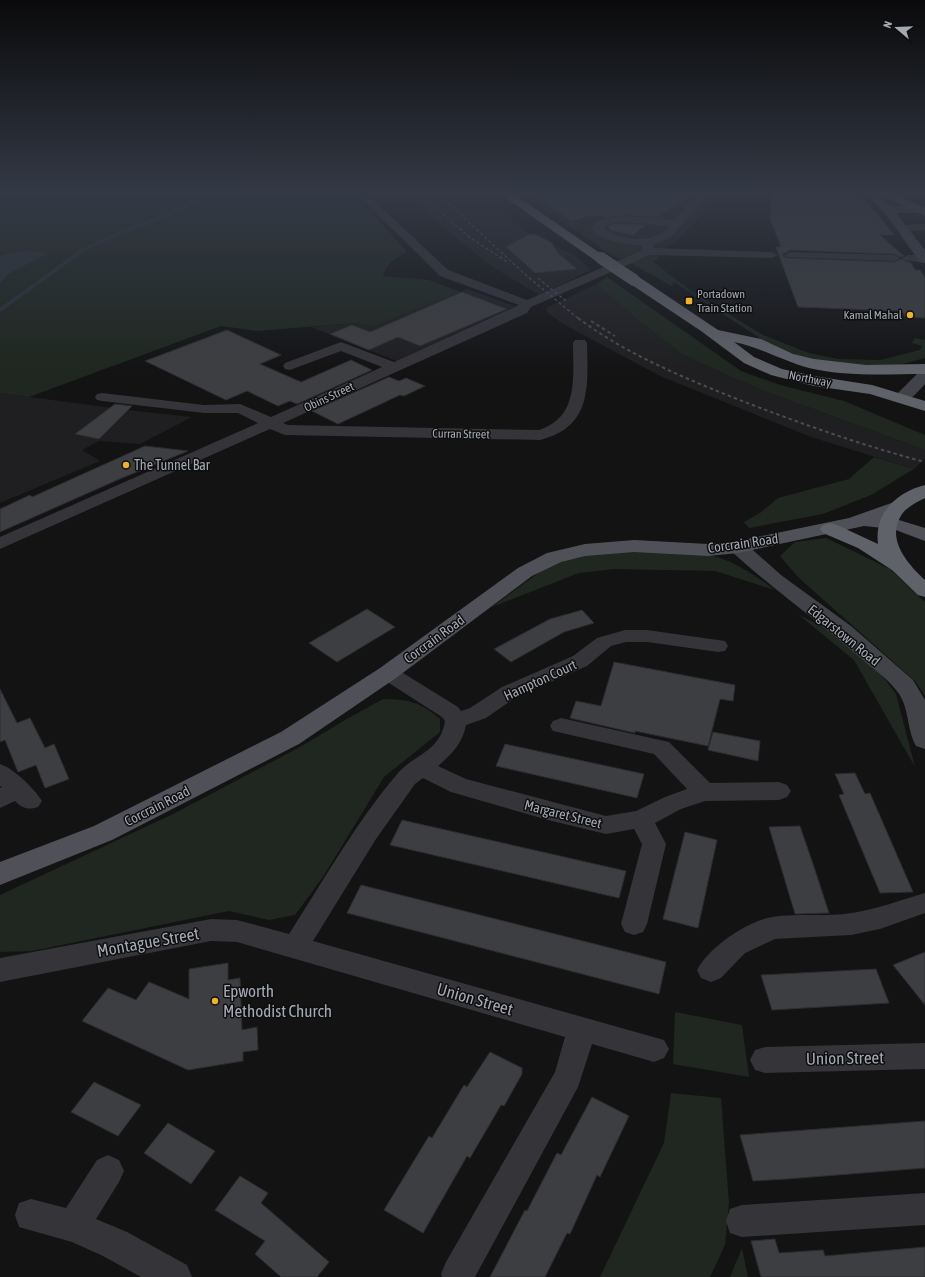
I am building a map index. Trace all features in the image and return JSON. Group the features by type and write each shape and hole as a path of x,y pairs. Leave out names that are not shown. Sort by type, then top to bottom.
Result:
{"highway":[{"name":"Northway","path":"592,252 713,331 737,353 749,360 777,372 814,381 872,390 906,393 925,397"},
{"path":"713,331 756,342 788,357 813,364 866,370 925,369"},
{"path":"906,393 925,405"},
{"path":"900,568 887,548 885,535 893,514 925,491"},
{"path":"830,529 865,544 900,568 925,591"}],"main road":[{"name":"Corcrain Road","path":"0,874 103,833 290,738 388,673 525,572 554,557 585,550 634,546 708,550 738,547 830,529 861,520 893,514 906,525 925,535"}],"street":[{"path":"422,252 444,273 527,304"},
{"name":"Obins Street","path":"0,544 271,424 522,310 527,304 635,252"},
{"path":"704,252 769,258 771,252"},
{"path":"790,256 894,258"},
{"path":"908,258 925,259"},
{"name":"Curran Street","path":"102,397 204,409 240,408 285,430 522,436 552,432 567,422 573,414 580,391 580,343"},
{"path":"290,366 341,346 394,367"},
{"path":"906,393 925,375"},
{"name":"Edgarstown Road","path":"738,547 774,579 843,631 905,685 918,708 925,740"},
{"name":"Hampton Court","path":"456,721 478,713 510,692 580,661 604,642 625,636 647,636 718,646"},
{"path":"295,948 367,832 407,778 446,747 454,733 456,721 450,712 388,673"},
{"path":"561,726 661,748 704,792"},
{"name":"Margaret Street","path":"420,767 458,786 548,811 606,825 640,819 673,803 704,792 779,791"},
{"path":"0,772 16,796"},
{"path":"634,924 654,844 640,819"},
{"path":"711,970 736,945 772,928 851,924 880,918 925,903"},
{"name":"Montague Street","path":"0,970 211,930 237,931 295,948"},
{"name":"Union Street","path":"295,948 654,1049"},
{"path":"458,1274 568,1077 582,1029"},
{"name":"Union Street","path":"765,1060 925,1056"},
{"path":"74,1226 92,1194 108,1171"},
{"path":"742,1221 925,1209"},
{"path":"31,1215 74,1226 115,1244 175,1277"}],"shaded area":[{"path":"0,252 407,252 389,264 384,271 383,276 429,280 460,292 375,326 355,323 257,331 221,326 29,397 0,393"},
{"path":"19,252 38,252 47,254 8,274 0,283 0,256"},
{"path":"473,252 568,252 573,254 591,270 539,295 493,267"},
{"path":"606,252 661,252 656,255 642,257 630,263"},
{"path":"608,252 639,252 622,259"},
{"path":"656,255 659,260 652,261 692,292 763,335 809,353 839,359 880,360 920,350 922,346 912,343 915,338 925,340 925,358 892,367 810,362 772,346 674,282 672,286 630,263 643,257"},
{"path":"607,277 741,371 780,385 844,401 925,435 925,450 756,388 683,355 640,322 596,284"},
{"path":"596,284 640,322 683,355 756,388 925,450 925,459 914,469 811,437 660,376 563,324 548,313 546,308"},
{"path":"467,289 515,306 396,361 311,327 355,323 375,326"},
{"path":"0,393 192,417 140,444 99,441 82,450 100,461 0,503"},
{"path":"874,457 914,469 871,495 823,514 749,528 744,522 760,513 778,498 849,479"},
{"path":"826,538 890,569 925,602 925,696 915,681 799,578 780,556 795,542"},
{"path":"597,552 685,552 717,557 740,567 775,590 715,571 614,569 579,573 492,607 555,561"},
{"path":"799,615 835,633 878,670 896,694 915,767 854,660"},
{"path":"383,699 407,701 420,705 440,719 440,732 384,777 323,877 295,915 269,920 229,911 32,951 0,952 0,895 173,814 300,747"},
{"path":"675,1012 742,1025 749,1077 673,1064"},
{"path":"671,1093 721,1098 729,1203 725,1245 710,1277 600,1277 664,1143"},
{"path":"742,1248 748,1277 730,1277"}],"building":[{"path":"511,252 557,252 577,269 535,273"},
{"path":"778,252 787,252 783,254 786,258 894,262 901,259 911,263 915,270 920,270 925,278 925,318 905,317 902,311 798,307"},
{"path":"831,252 899,252 904,256 901,257 894,254"},
{"path":"462,292 507,309 420,346 398,337 369,350 330,334 352,325 370,332"},
{"path":"227,330 281,355 260,364 301,382 351,360 372,370 297,404 290,401 278,406 247,391 226,400 145,361"},
{"path":"389,377 399,381 406,378 425,386 404,396 400,395 338,424 312,411"},
{"path":"115,404 132,406 99,439 75,434"},
{"path":"145,446 188,451 122,478 0,532 0,509 30,495 32,497"},
{"path":"367,609 395,627 337,662 309,643"},
{"path":"582,610 594,623 564,632 511,662 494,649 550,619"},
{"path":"614,662 735,685 733,701 720,699 708,746 635,731 635,733 570,718 576,701 601,706"},
{"path":"0,689 17,723 30,718 45,748 54,744 69,779 45,788 36,765 18,772 5,740 0,742"},
{"path":"713,732 760,741 758,761 708,750"},
{"path":"505,744 644,774 637,798 496,766"},
{"path":"855,773 865,794 870,793 913,892 880,893 839,795 844,794 835,774"},
{"path":"402,820 626,871 619,898 390,845"},
{"path":"800,826 829,913 795,914 769,827"},
{"path":"685,832 717,840 698,928 663,919"},
{"path":"361,885 666,962 659,994 347,913"},
{"path":"925,952 925,1005 893,965"},
{"path":"228,963 228,980 240,978 242,1030 257,1027 258,1050 243,1052 243,1061 188,1070 82,1021 108,988 136,1000 149,982 189,999 189,969"},
{"path":"876,969 889,1003 772,1010 761,975"},
{"path":"490,1052 522,1068 522,1074 504,1106 501,1105 470,1158 467,1156 423,1233 384,1210 429,1136 432,1138 464,1085 467,1087"},
{"path":"94,1082 141,1105 118,1136 71,1112"},
{"path":"592,1097 629,1116 600,1177 597,1175 570,1234 567,1233 545,1277 490,1277 557,1153 561,1155"},
{"path":"925,1121 925,1168 787,1179 753,1181 740,1135"},
{"path":"168,1123 215,1151 191,1184 144,1153"},
{"path":"240,1176 268,1193 261,1203 329,1262 317,1277 281,1277 255,1254 265,1241 215,1210"},
{"path":"775,1239 779,1253 823,1250 825,1256 925,1247 925,1277 761,1277 751,1241"}],"waterway":[{"path":"0,310 81,252"}],"railway":[{"path":"491,252 509,263"},
{"path":"501,252 527,276 579,319"},
{"path":"538,278 566,301"},
{"path":"578,318 596,331 635,354 696,382 807,425 854,441 925,462"},
{"path":"591,321 615,336"}],"place":[{"name":"Portadown Train Station","path":"689,301"},
{"name":"Kamal Mahal","path":"910,315"},
{"name":"The Tunnel Bar","path":"126,465"},
{"name":"Epworth Methodist Church","path":"215,1001"}]}
